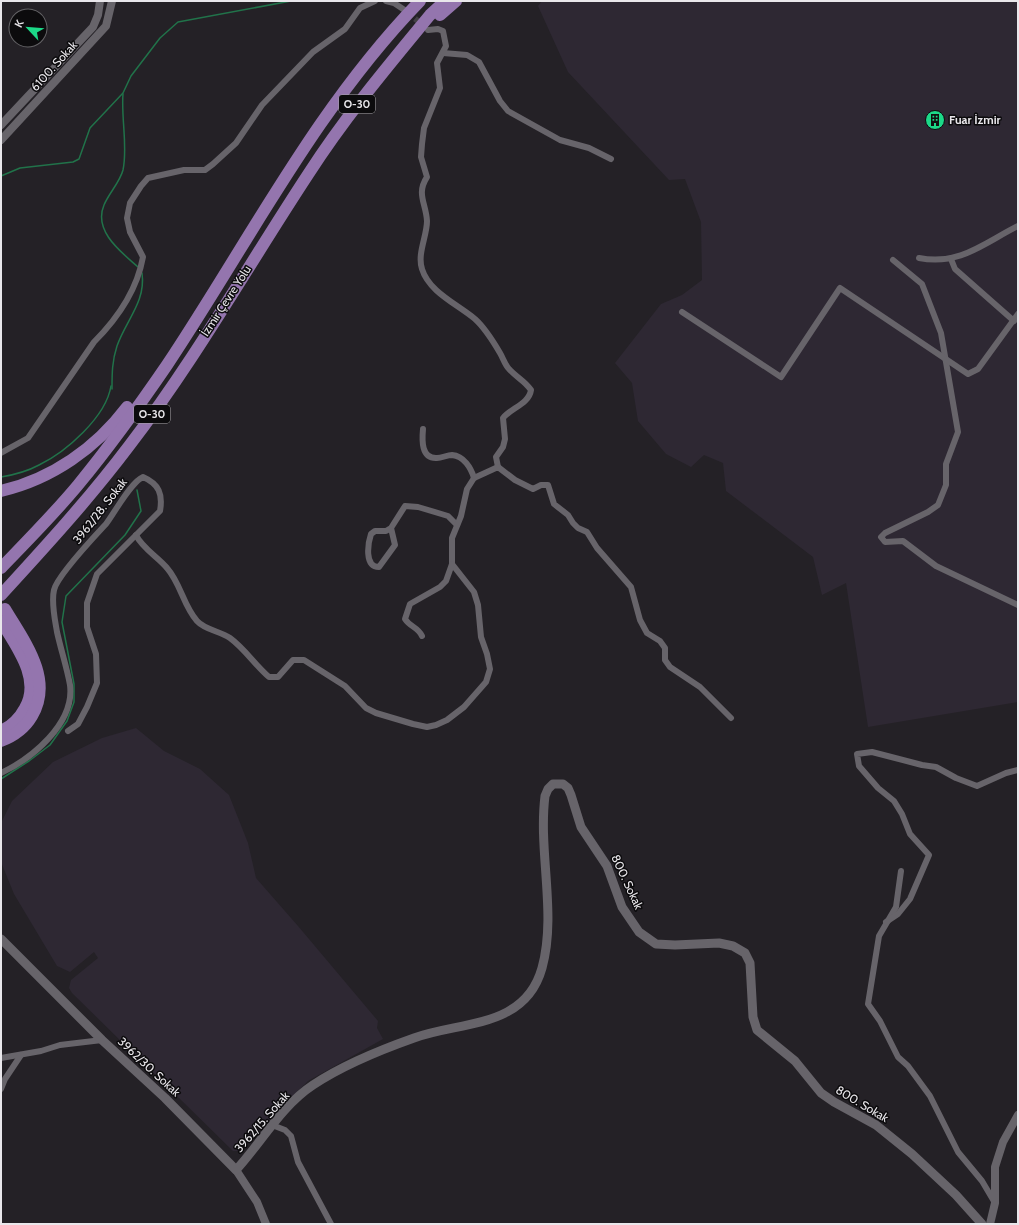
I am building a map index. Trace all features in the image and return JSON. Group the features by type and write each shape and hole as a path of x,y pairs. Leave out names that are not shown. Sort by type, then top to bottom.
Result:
{"highway":[{"name":"İzmir Çevre Yolu","path":"1,568 77,486 108,447 168,364 278,186 332,109 371,57 420,1"},
{"name":"İzmir Çevre Yolu","path":"1,595 57,533 129,446 188,360 313,166 349,114 430,15 444,1"},
{"path":"388,66 456,1"},
{"path":"1,491 15,488 44,476 77,457 118,420 218,283"},
{"path":"1,741 20,730 29,721 37,707 40,691 40,678 36,664 5,609"},
{"path":"1,621 26,667 31,688 28,704 20,717 10,726 1,731"}],"main road":[{"name":"800. Sokak","path":"415,1037 482,1023 511,1011 530,993 542,970 547,943 545,796 548,789 553,784 563,784 571,795 581,826 607,866 622,906 639,932 656,944 719,943 733,946 745,953 750,963 753,1017 757,1030 795,1061 821,1093 834,1102 876,1124 912,1154 956,1195 982,1224"},
{"name":"3962/30. Sokak","path":"1,939 102,1040 137,1070 236,1170"},
{"name":"3962/15. Sokak","path":"236,1170 254,1150 272,1125 311,1086 342,1068 415,1037"}],"street":[{"name":"6100. Sokak","path":"1,125 93,26 98,14 100,1"},
{"name":"6100. Sokak","path":"1,140 106,26 112,1"},
{"path":"1,453 20,443 30,435 94,342 108,328 123,307 140,269 143,257 130,232 127,218 130,203 141,186 148,178 184,170 205,170 228,153 262,105 308,57 345,29 360,8 375,1"},
{"path":"386,1 394,3 406,11"},
{"path":"428,30 438,28 442,31 446,46 438,64 440,88 424,128 420,157 427,177 422,185 421,192 425,206 427,224 421,268 434,287 476,319 497,347 509,369 525,382 531,390 527,399 508,412 503,418 505,439 503,447 496,457 498,467 515,480 533,489 541,485 548,485 554,504 568,515 578,528 587,532 597,548 631,587 640,620 647,633 660,641 664,648 665,660 670,667 700,687 731,718"},
{"path":"443,53 467,55 479,62 500,101 508,110 560,140 589,148 611,159"},
{"path":"919,258 940,261 958,258 1018,226"},
{"path":"951,259 955,268 1014,320"},
{"path":"893,260 922,284 941,333 958,432 946,464 946,485 938,505 928,512 885,533 881,537 885,542 903,541 936,566 1018,605"},
{"path":"682,312 781,377 840,288 968,374 978,369 1018,314"},
{"path":"423,429 423,450 430,457 436,459 451,455 459,457 472,469 474,478"},
{"path":"422,636 418,629 408,625 405,620 408,608 410,604 440,587 446,581 452,564 452,538 467,489 474,478 498,467"},
{"name":"3962/28. Sokak","path":"1,773 10,769 47,742 65,714 69,699 70,686 55,618 54,590 63,572 108,520 133,486 143,477 151,480 159,488 162,501 160,511 97,574 87,603 87,627 96,654 96,683 78,724 68,731"},
{"path":"391,528 395,545 386,559 379,567 376,567 372,564 368,553 371,534 375,531 386,531 391,528 398,514 405,506 410,505 448,516 457,525"},
{"path":"136,534 140,542 157,557 174,576 185,605 199,623 222,633 230,639 268,677 278,676 293,660 304,660 345,686 366,708 376,713 422,726 436,725 446,720 464,707 486,682 490,669 481,637 478,605 474,592 452,564"},
{"path":"886,922 898,914 910,899 929,855 910,834 902,814 894,801 878,788 859,766 857,754 872,752 922,765 936,767 956,778 977,786 1006,773 1018,770"},
{"path":"901,871 896,907 879,936 868,1004 880,1021 898,1057 908,1066 930,1096 958,1152 982,1181 995,1203"},
{"path":"1,1058 21,1055 60,1045 102,1040"},
{"path":"1,1089 5,1079 21,1055"},
{"path":"990,1224 995,1203 995,1167 1004,1142 1018,1115"},
{"path":"272,1125 286,1130 291,1136 298,1162 331,1224"},
{"name":"3962/30. Sokak","path":"236,1170 257,1202 266,1224"}],"shaded area":[{"path":"542,1 1018,1 1018,702 868,727 846,583 822,595 813,557 726,491 723,463 704,455 691,467 666,454 638,421 632,383 615,363 661,304 682,295 702,280 701,222 685,179 669,180 568,72 538,6"},
{"path":"136,728 164,751 200,769 229,795 248,843 256,878 378,1021 377,1028 383,1039 308,1081 240,1151 233,1151 72,993 69,988 71,980 98,958 94,952 70,972 57,966 14,894 1,862 1,823 12,801 53,762 102,738"}],"waterway":[{"path":"1,176 20,168 73,162 79,159 90,128 123,93 131,76 160,38 178,22 291,1"},
{"path":"123,94 125,142 123,170 104,205 102,224 110,240 138,267"},
{"path":"112,389 115,352 138,302 141,293 142,273"},
{"path":"1,477 35,467 61,452 93,421 108,398 111,386"},
{"path":"1,779 50,745 67,721 74,702 74,684 62,622 66,596 125,535 141,511 137,490"}],"tunnel":[{"path":"408,13 424,26"}],"place":[{"name":"Fuar İzmir","path":"935,120"}]}
